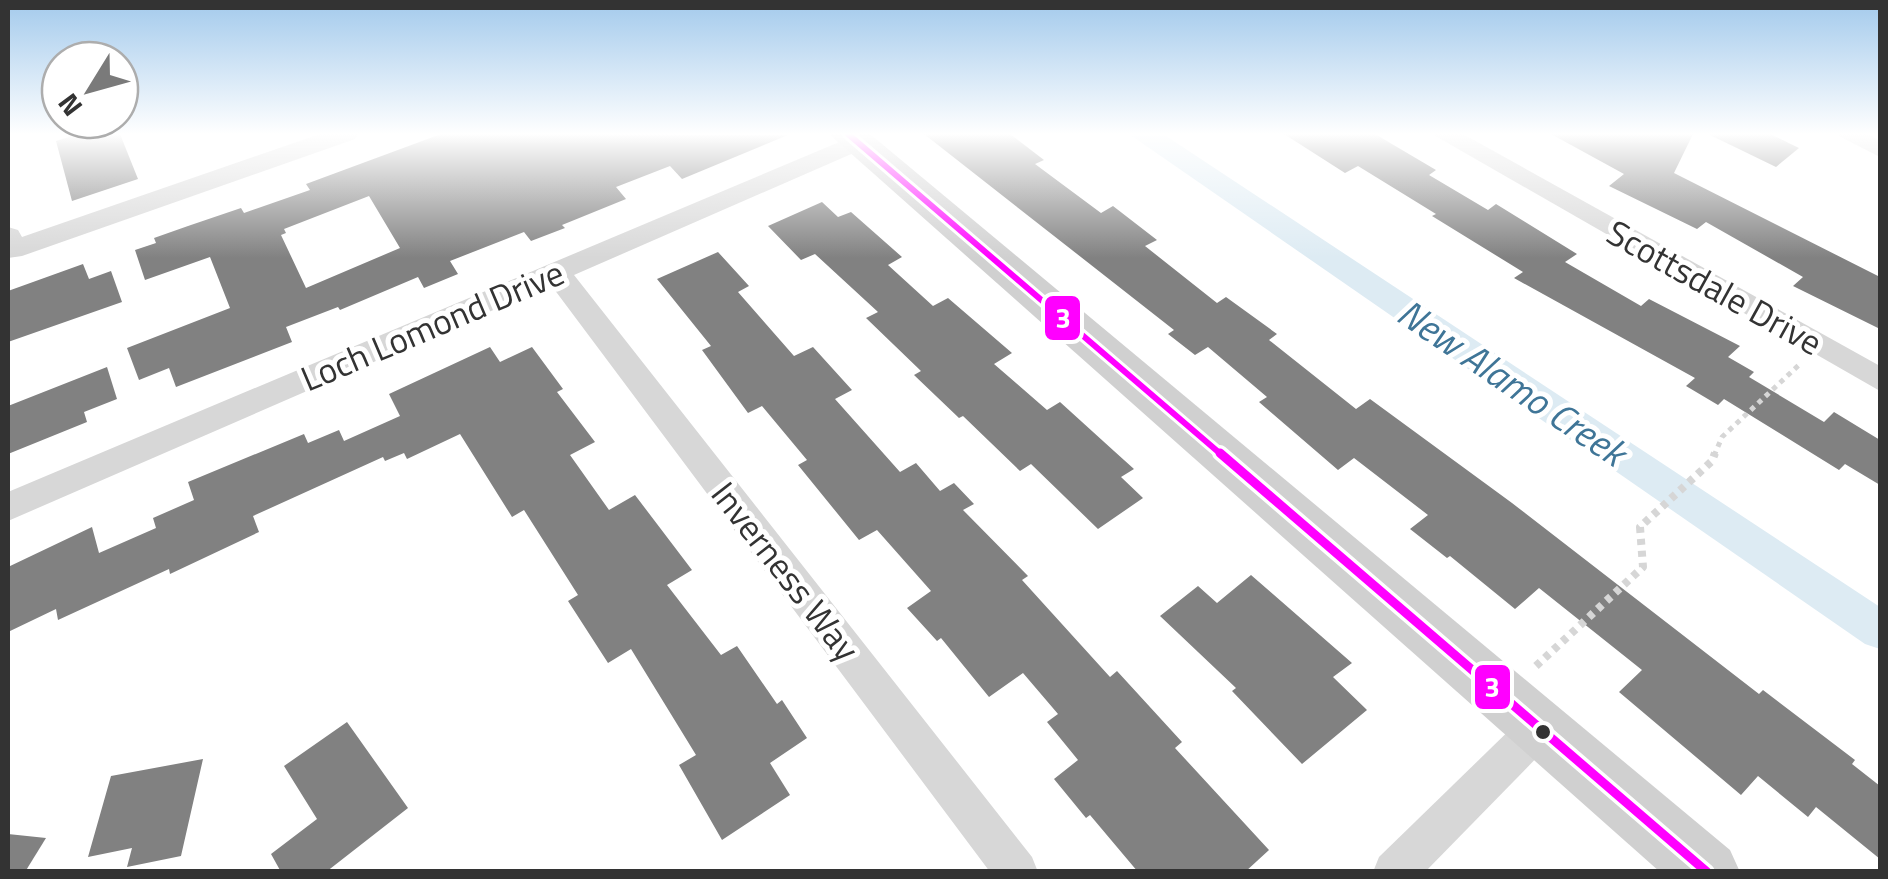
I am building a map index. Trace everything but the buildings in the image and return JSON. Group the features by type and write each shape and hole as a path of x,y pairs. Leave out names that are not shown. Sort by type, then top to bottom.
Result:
{"street":[{"path":"9,246 223,175"},
{"name":"Loch Lomond Drive","path":"8,507 772,175"},
{"path":"894,175 1708,872"},
{"name":"Scottsdale Drive","path":"1517,175 1880,380"},
{"name":"Inverness Way","path":"556,272 1017,872"},
{"path":"1394,872 1521,712"}],"path":[{"path":"1521,712 1643,566 1640,527 1712,461 1722,437 1820,346"}],"waterway":[{"name":"New Alamo Creek","path":"1204,175 1880,630"}],"transit line":[{"name":"3","path":"896,175 1707,872"}]}
